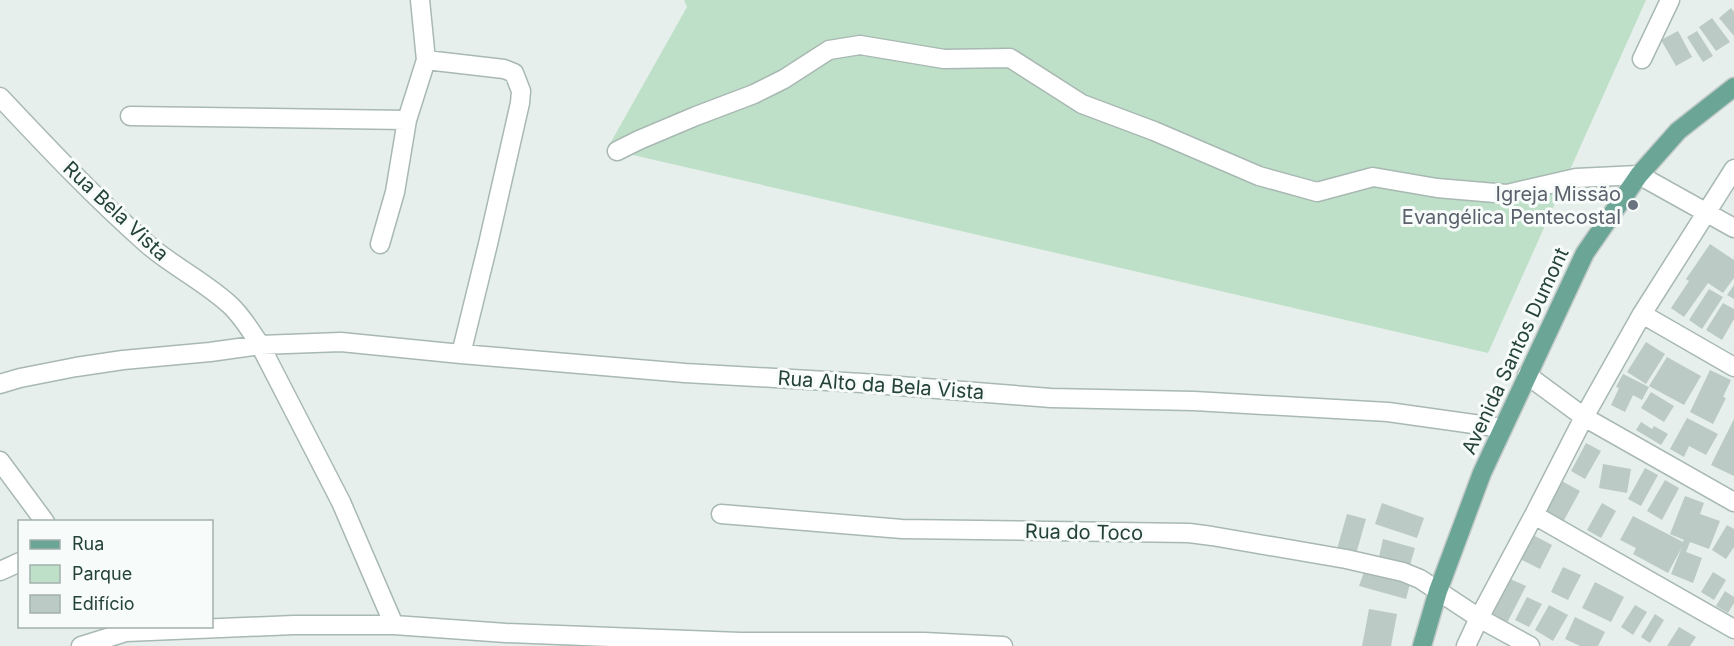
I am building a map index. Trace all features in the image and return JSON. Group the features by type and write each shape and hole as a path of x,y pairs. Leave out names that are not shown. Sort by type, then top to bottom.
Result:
{"main road":[{"name":"Avenida Santos Dumont","path":"1422,646 1438,591 1482,473 1585,253 1639,175 1677,131 1734,87"}],"street":[{"path":"380,244 395,192 406,120 426,60 420,0"},
{"path":"1642,58 1670,0"},
{"path":"617,151 696,116 754,94 784,79 829,50 860,45 944,58 1010,58 1082,104 1154,131 1259,176 1317,192 1373,177 1437,189 1507,194 1576,178 1639,175 1734,228"},
{"path":"426,60 504,69 514,73 521,91 504,174 461,354"},
{"name":"Rua Bela Vista","path":"0,98 143,240 160,255 201,282 230,305 244,321 260,345 341,502 394,626"},
{"path":"130,116 406,120"},
{"path":"1466,646 1584,417 1642,314 1734,169"},
{"path":"1642,314 1734,367"},
{"name":"Rua Alto da Bela Vista","path":"260,345 341,342 685,373 862,383 1051,398 1205,402 1388,412 1502,428"},
{"path":"0,384 76,367 260,345"},
{"path":"1527,375 1584,417 1734,502"},
{"path":"0,461 44,520"},
{"name":"Rua do Toco","path":"722,514 902,529 1201,534 1277,546 1378,565 1403,572 1420,579 1479,618 1530,646"},
{"path":"1534,515 1734,629"},
{"path":"0,571 18,563"},
{"path":"213,627 394,626 506,633 740,642 1004,646"},
{"path":"81,646 124,629 166,628"}],"green space":[{"path":"684,0 1646,0 1488,353 607,149 687,7"}],"building":[{"path":"1731,8 1734,12 1734,36 1719,18"},
{"path":"1712,18 1730,42 1716,51 1699,27"},
{"path":"1678,31 1692,57 1676,66 1661,40"},
{"path":"1697,31 1713,56 1703,62 1687,37"},
{"path":"1710,244 1734,260 1734,278 1723,293 1708,283 1684,317 1671,308 1689,281 1686,279"},
{"path":"1734,285 1734,299 1727,295"},
{"path":"1709,289 1723,297 1702,329 1689,320"},
{"path":"1723,303 1734,309 1734,319 1722,340 1706,330"},
{"path":"1646,342 1665,354 1646,384 1627,372"},
{"path":"1667,357 1701,376 1684,405 1649,386"},
{"path":"1710,370 1731,380 1723,397 1726,398 1713,424 1690,412"},
{"path":"1623,374 1649,387 1642,400 1633,395 1625,412 1611,405 1619,388 1616,387"},
{"path":"1651,392 1674,406 1664,422 1641,408"},
{"path":"1687,418 1718,434 1706,455 1689,446 1684,457 1670,449"},
{"path":"1734,419 1734,476 1711,465"},
{"path":"1641,422 1652,429 1654,426 1668,434 1661,445 1636,430"},
{"path":"1586,443 1601,451 1585,479 1571,471"},
{"path":"1603,464 1631,469 1627,493 1599,488"},
{"path":"1645,468 1658,475 1641,506 1628,499"},
{"path":"1665,480 1679,488 1662,520 1647,511"},
{"path":"1562,481 1580,491 1563,522 1544,512"},
{"path":"1685,496 1704,503 1700,514 1720,521 1709,549 1690,542 1686,552 1702,558 1693,583 1671,574 1682,547 1668,573 1633,554 1636,548 1620,540 1633,516 1683,542 1684,540 1670,534"},
{"path":"1382,503 1424,518 1417,538 1375,524"},
{"path":"1602,503 1616,511 1601,538 1587,530"},
{"path":"1347,514 1366,519 1356,554 1337,549"},
{"path":"1727,525 1734,529 1734,547 1726,559 1712,550"},
{"path":"1531,534 1552,545 1540,569 1518,558"},
{"path":"1383,539 1415,548 1410,565 1379,557"},
{"path":"1563,567 1581,575 1568,600 1551,592"},
{"path":"1364,572 1410,584 1406,599 1359,586"},
{"path":"1713,572 1726,580 1714,600 1701,592"},
{"path":"1508,578 1526,586 1507,623 1490,614"},
{"path":"1595,582 1624,597 1611,622 1582,608"},
{"path":"1725,591 1734,597 1734,603 1728,613 1716,606"},
{"path":"1527,597 1542,604 1529,627 1515,620"},
{"path":"1549,605 1568,615 1553,641 1535,630"},
{"path":"1635,605 1647,612 1633,635 1621,627"},
{"path":"1369,609 1397,614 1391,646 1362,646"},
{"path":"1655,614 1664,620 1650,643 1641,637"},
{"path":"1575,617 1605,632 1598,646 1580,646 1565,639"},
{"path":"1679,627 1696,637 1690,646 1667,646"}],"place":[{"name":"Igreja Missão Evangélica Pentecostal","path":"1633,205"}]}
